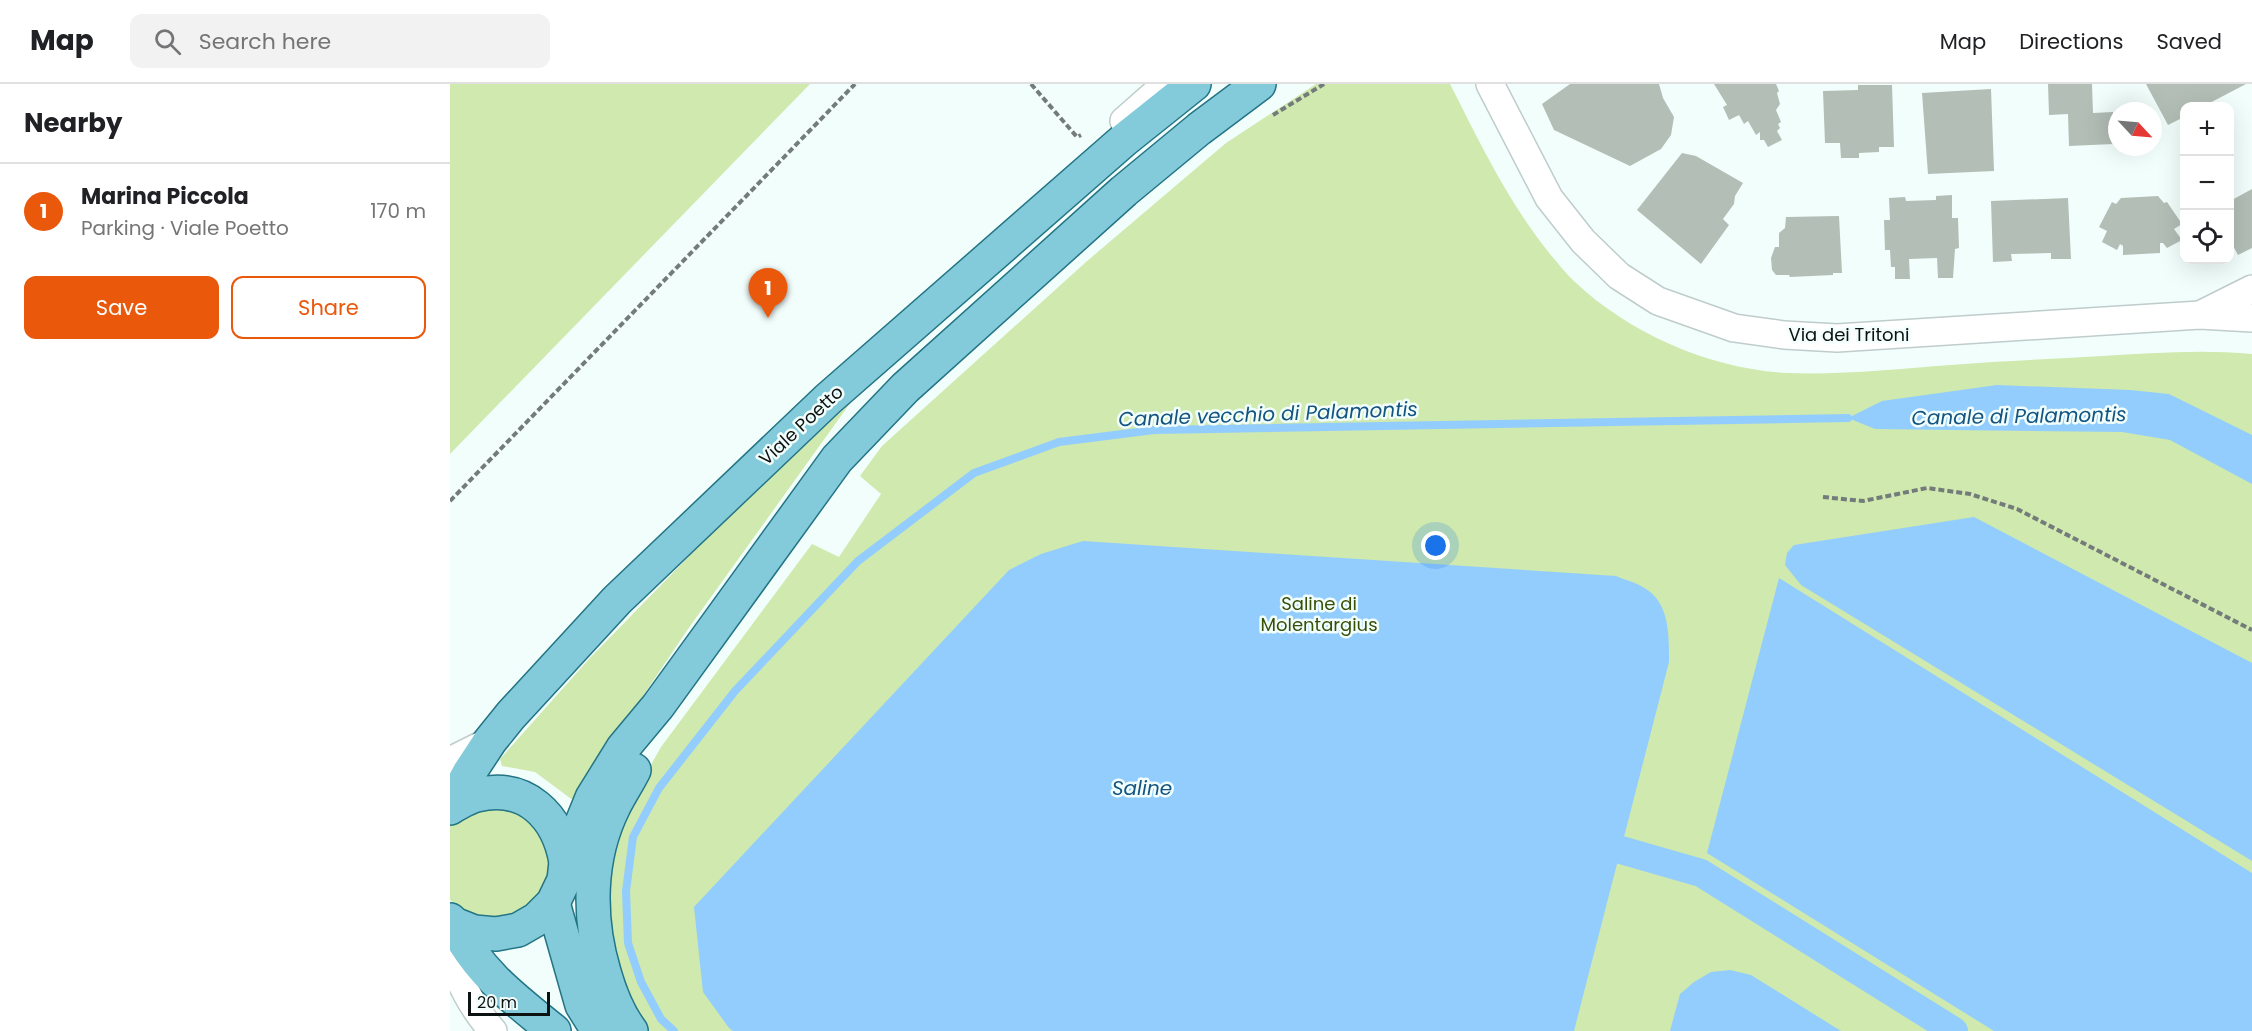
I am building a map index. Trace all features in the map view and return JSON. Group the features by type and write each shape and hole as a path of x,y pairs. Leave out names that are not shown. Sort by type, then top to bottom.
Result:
{"main road":[{"name":"Viale Poetto","path":"451,808 489,741 634,584 828,399 1124,140 1194,84"},
{"name":"Viale Poetto","path":"451,932 496,934 518,930 537,919 553,903 564,880 566,862 592,798 623,748 658,706 837,459 905,388 1125,191 1199,129 1259,84"},
{"name":"Viale Poetto","path":"631,1031 624,1023 609,988 597,950 592,902 593,884 598,855 613,807 639,761 658,706"},
{"name":"Viale Poetto","path":"451,808 474,795 493,792 511,794 530,801 556,828 563,844 566,862"},
{"path":"553,903 582,1005 592,1021 602,1031"},
{"path":"451,932 463,942 487,974 554,1031"}],"street":[{"path":"1056,199 1114,129 1166,84"},
{"name":"Via dei Tritoni","path":"1490,84 1549,198 1583,241 1619,276 1658,301 1734,328 1837,338 2200,315 2252,318"},
{"path":"2200,315 2252,289"},
{"path":"450,765 489,741"},
{"path":"451,932 455,971 484,1021 493,1031"}],"path":[{"path":"450,501 855,84"},
{"path":"1031,84 1077,137 1085,131"},
{"path":"1823,497 1863,501 1927,488 1970,494 2017,509 2252,630"}],"green space":[{"path":"450,84 810,84 450,454"},
{"name":"Saline di Molentargius","path":"1316,84 1450,84 1521,214 1550,254 1572,279 1597,301 1646,333 1701,356 1758,370 1828,373 2158,353 2252,354 2252,1031 648,1031 634,1009 619,975 608,910 611,854 644,777 661,747 812,544 839,557 881,494 860,476 882,446 1086,262 1226,143"},
{"path":"851,402 688,629 620,730 578,804 535,772 502,766 500,759 589,659 700,545"},
{"path":"502,806 535,823 551,859 549,879 540,897 507,919 468,915 450,900 450,826 467,812"}],"water":[{"name":"Canale di Palamontis","path":"1997,385 2130,390 2169,394 2252,435 2252,484 2170,440 2122,432 1875,429 1848,418 1882,401"},
{"path":"1974,517 2252,663 2252,861 1801,585 1785,565 1787,553 1794,545"},
{"name":"Saline","path":"1083,541 1616,576 1639,585 1654,595 1660,603 1667,622 1669,662 1574,1031 733,1031 729,1028 703,992 694,907 1009,570 1041,554"},
{"path":"1779,578 2252,873 2252,1031 1994,1031 1707,853"},
{"path":"1730,970 1751,975 1841,1031 1670,1031 1680,994 1711,972"}],"building":[{"path":"1570,84 1659,84 1663,98 1674,117 1671,135 1661,149 1630,166 1554,130 1542,104"},
{"path":"1714,84 1776,84 1780,104 1776,110 1781,122 1778,124 1780,128 1777,131 1782,140 1768,147 1764,140 1760,140 1760,132 1756,135 1748,121 1744,124 1739,115 1729,120 1723,107 1727,105"},
{"path":"2048,84 2092,84 2093,113 2108,112 2108,144 2069,146 2068,114 2049,115"},
{"path":"2146,84 2246,84 2212,102 2180,102 2180,119 2168,125 2162,114 2162,102 2156,102"},
{"path":"1858,85 1892,85 1894,147 1879,147 1879,152 1859,153 1859,158 1841,158 1840,143 1825,143 1823,91 1858,90"},
{"path":"1991,89 1994,171 1928,174 1922,93"},
{"path":"1682,153 1696,156 1743,183 1735,196 1734,204 1723,219 1729,225 1701,264 1637,210"},
{"path":"2252,189 2252,248 2238,255 2234,248 2234,199"},
{"path":"1952,195 1952,218 1958,218 1959,248 1955,249 1953,278 1938,278 1937,258 1909,259 1910,279 1895,279 1895,267 1891,267 1890,250 1885,250 1884,220 1890,220 1889,198 1905,197 1906,201 1936,200 1936,196"},
{"path":"2158,196 2164,203 2167,202 2180,221 2180,225 2174,229 2180,241 2167,248 2160,243 2160,253 2123,255 2123,246 2120,244 2117,250 2102,242 2107,231 2099,227 2112,202 2116,204 2121,198"},
{"path":"2068,198 2071,259 2051,259 2051,253 2011,254 2012,261 1993,262 1991,201"},
{"path":"1839,216 1842,273 1790,277 1789,275 1776,275 1772,270 1771,258 1775,247 1779,247 1779,233 1785,228 1786,217"}],"waterway":[{"name":"Canale vecchio di Palamontis","path":"674,1031 661,1019 641,982 628,943 626,891 633,837 659,788 735,691 858,561 974,473 1059,442 1154,430 1848,418"},
{"path":"1621,850 1701,873 1954,1031"}],"place":[{"name":"Marina Piccola","path":"768,318"}]}
